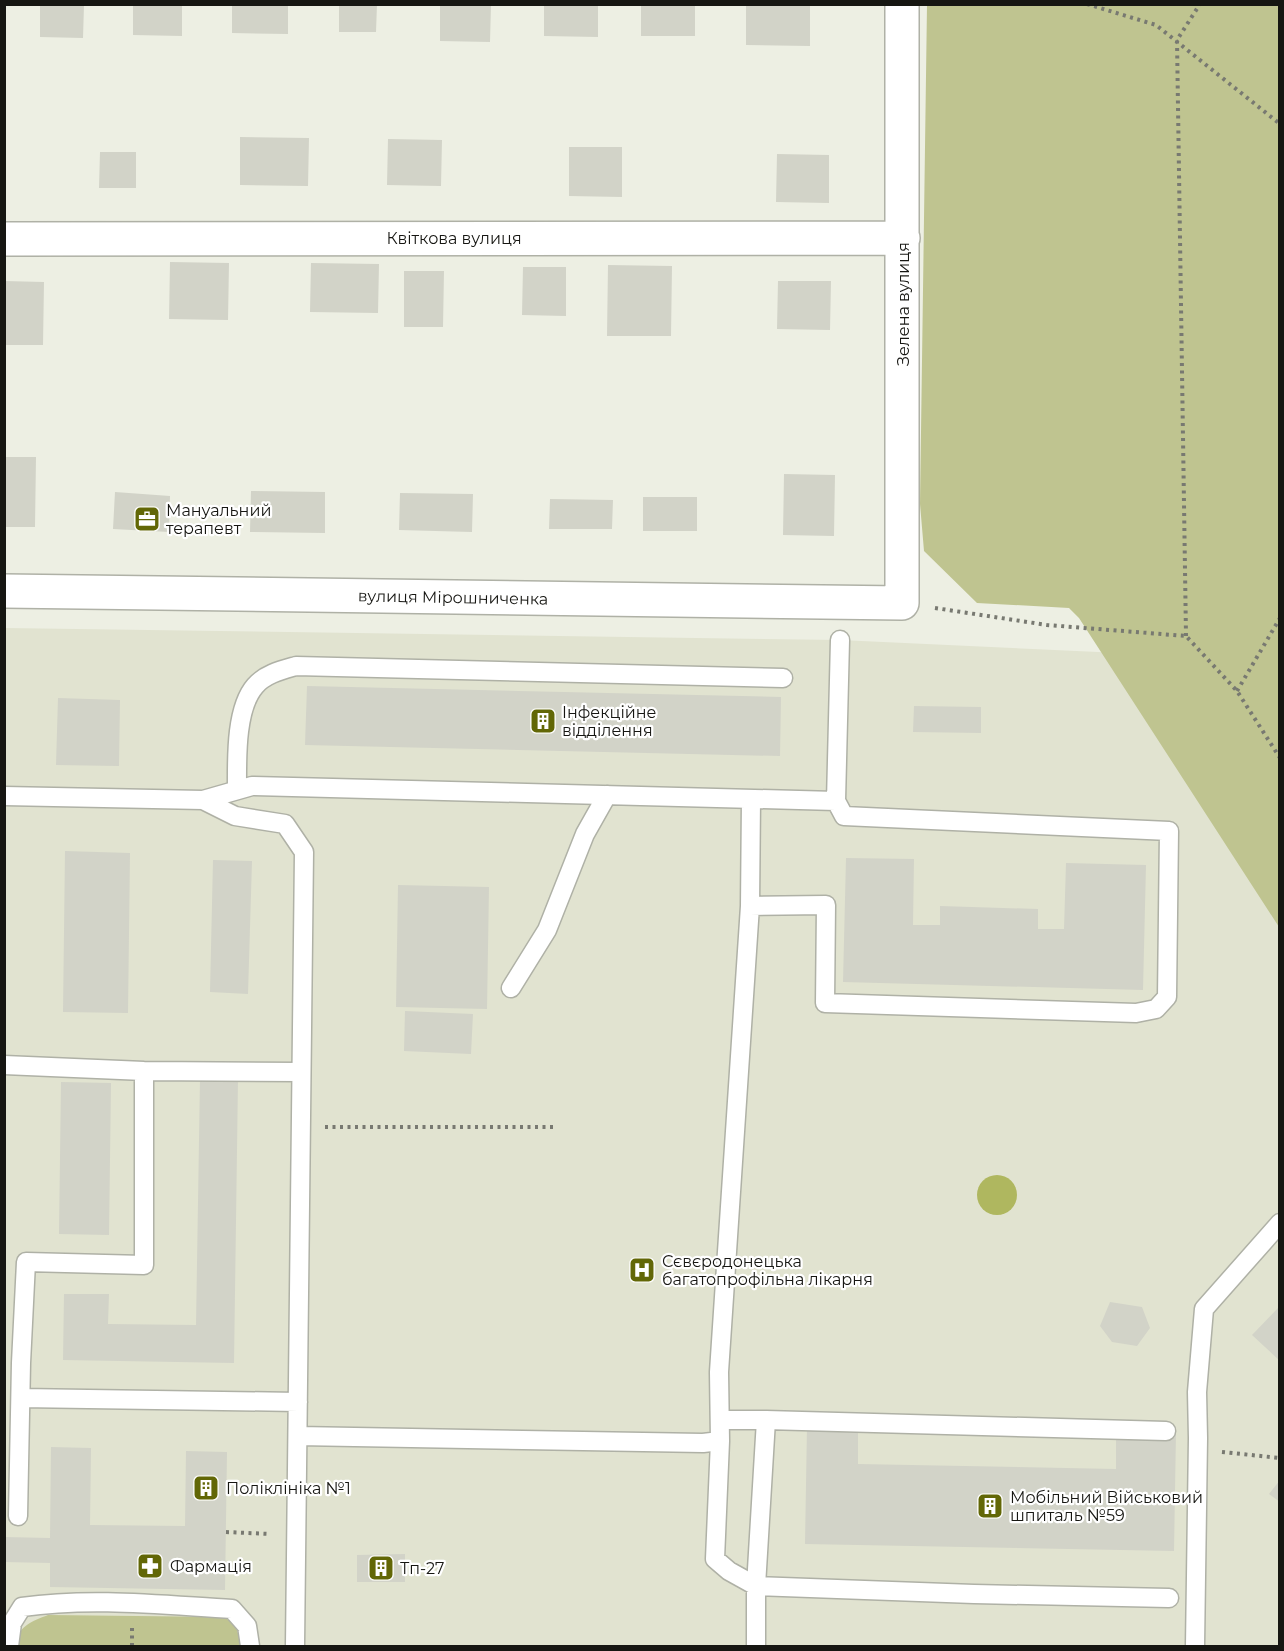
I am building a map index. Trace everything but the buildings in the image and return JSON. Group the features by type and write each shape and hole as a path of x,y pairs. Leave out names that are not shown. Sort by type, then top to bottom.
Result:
{"street":[{"name":"Зелена вулиця","path":"902,4 902,603"},
{"name":"Квіткова вулиця","path":"4,239 903,238"},
{"name":"вулиця Мірошниченка","path":"4,591 902,603"}],"lane":[{"path":"750,906 826,905 825,1003 1136,1013 1156,1009 1167,997 1169,831 844,816 836,801 840,640"},
{"path":"237,790 237,756 245,704 255,686 276,671 296,666 783,678"},
{"path":"4,796 203,800 252,786 836,801"},
{"path":"511,988 547,930 585,834 607,795"},
{"path":"751,799 750,906 719,1372 720,1441 715,1559 729,1571 756,1586 1169,1598"},
{"path":"203,800 235,816 285,824 304,852 296,1647"},
{"path":"4,1065 144,1071 300,1072"},
{"path":"18,1516 21,1398 13,1362 26,1262 144,1265 144,1071"},
{"path":"1195,1647 1197,1392 1204,1309 1280,1223"},
{"path":"21,1398 298,1402"},
{"path":"720,1420 1166,1431"},
{"path":"756,1647 756,1586 766,1420"},
{"path":"298,1436 720,1441"},
{"path":"9,1647 12,1623 22,1607 86,1602 232,1609 246,1626 250,1647"}],"path":[{"path":"1087,4 1156,25 1280,124"},
{"path":"1200,4 1177,40 1186,636 1237,691 1280,758"},
{"path":"902,603 1047,625 1186,636"},
{"path":"1237,691 1280,618"},
{"path":"300,1127 556,1127"},
{"path":"1198,1450 1280,1458"},
{"path":"226,1532 296,1535"}],"shaded area":[{"path":"927,5 1279,5 1279,927 1079,618 1069,608 977,603 924,551 920,504"},
{"name":"Сєвєродонецька багатопрофільна лікарня","path":"5,628 840,640 1120,653 1279,894 1279,1646 5,1646"},
{"path":"997,1175 1011,1181 1017,1195 1011,1209 997,1215 983,1209 977,1195 983,1181"},
{"path":"48,1615 224,1617 235,1624 242,1646 16,1646 22,1629 31,1622"}],"place":[{"name":"Мануальний терапевт","path":"147,519"},
{"name":"Інфекційне відділення","path":"543,721"},
{"name":"Сєвєродонецька багатопрофільна лікарня","path":"642,1270"},
{"name":"Поліклініка №1","path":"206,1488"},
{"name":"Мобільний Військовий шпиталь №59","path":"990,1506"},
{"name":"Фармація","path":"150,1566"},
{"name":"Тп-27","path":"381,1568"}]}
